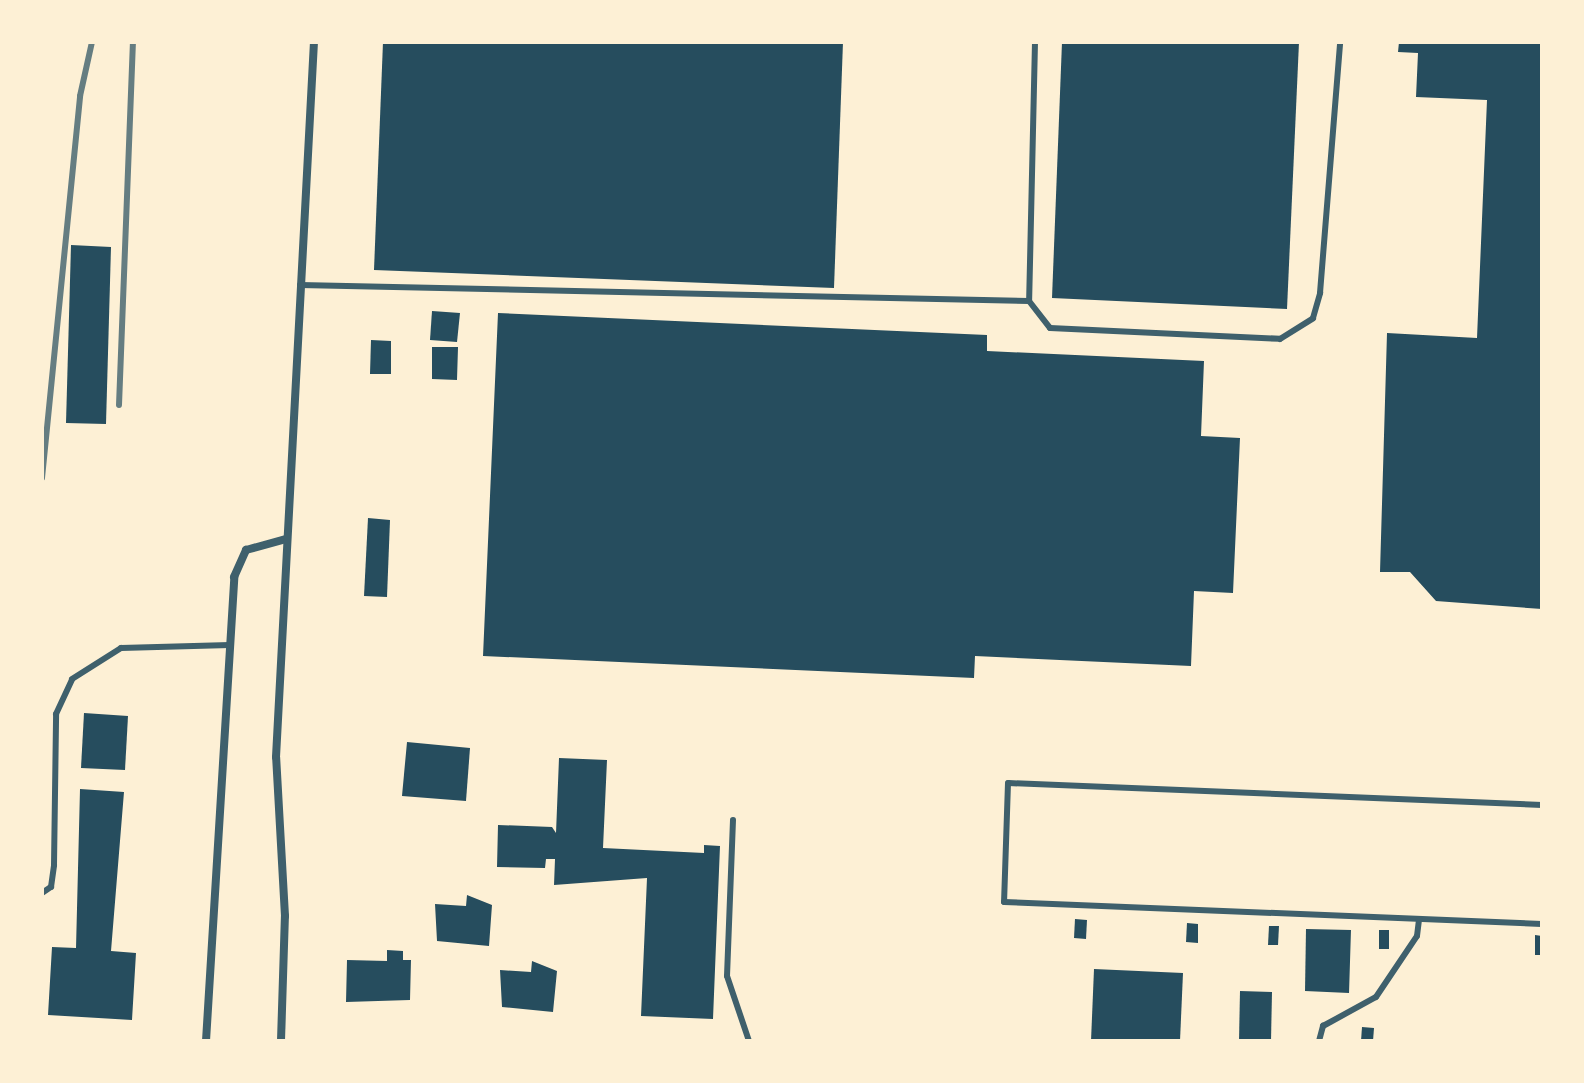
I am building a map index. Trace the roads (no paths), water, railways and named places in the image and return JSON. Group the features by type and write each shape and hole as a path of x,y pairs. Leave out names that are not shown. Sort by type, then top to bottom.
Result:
{"street":[{"path":"281,1041 285,916 276,757 314,42"},
{"path":"206,1041 234,577 246,550 286,539"}],"lane":[{"path":"1035,42 1029,301 1050,328 1280,339 1313,318 1340,42"},
{"path":"300,285 1029,301"},
{"path":"42,893 51,887 54,865 56,714 72,679 121,648 230,645"},
{"path":"1542,805 1008,783 1004,902 1542,924"},
{"path":"733,820 727,976 749,1041"},
{"path":"1319,1041 1323,1026 1376,997 1417,936 1419,919"}],"railway":[{"path":"42,478 80,96 92,42"},
{"path":"119,405 133,42"}]}
